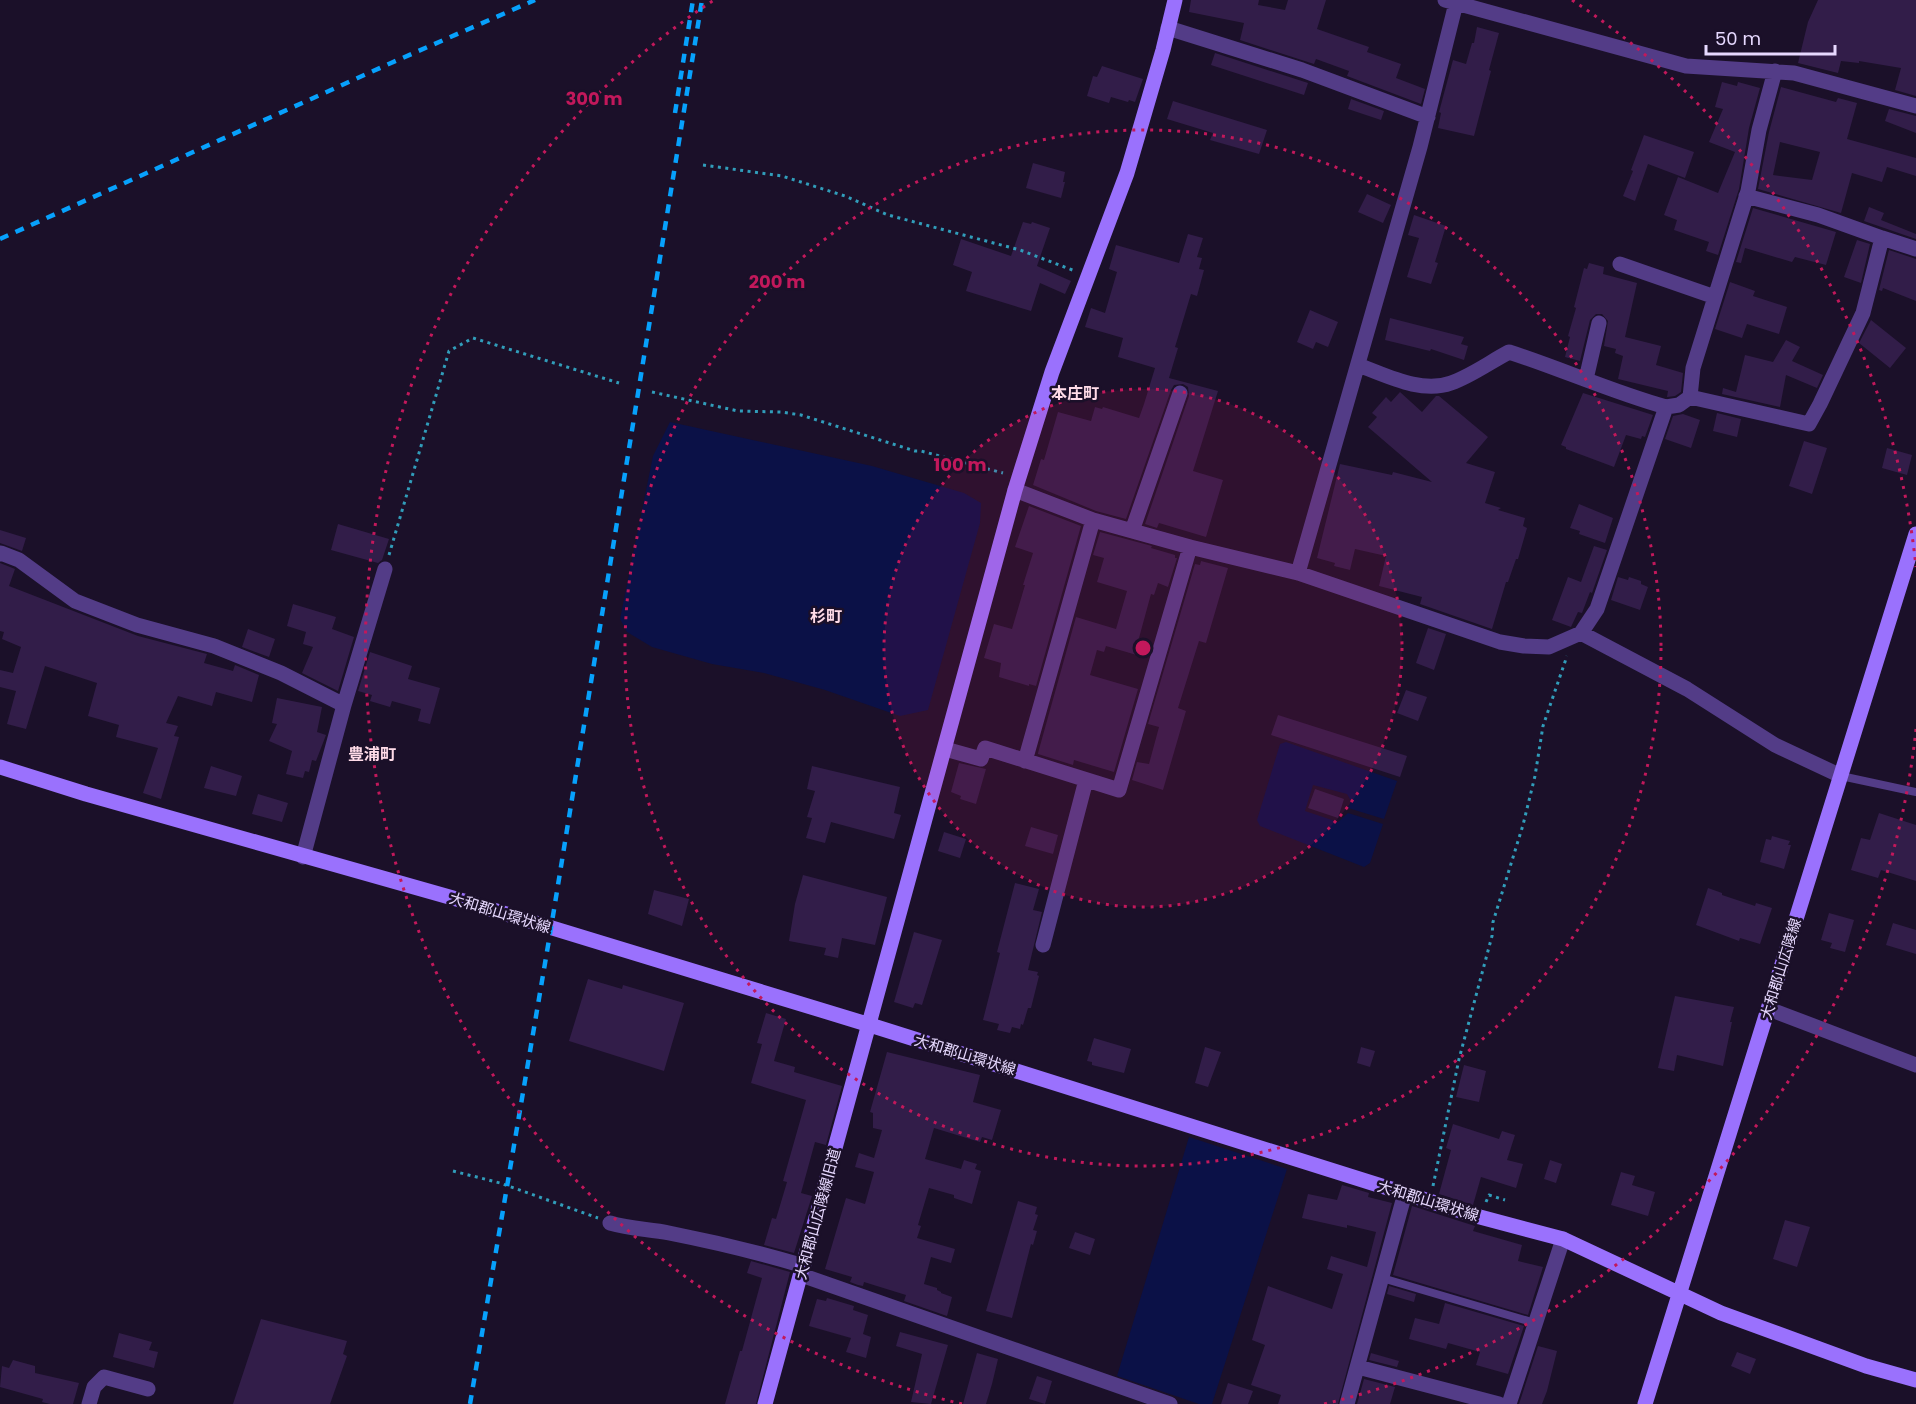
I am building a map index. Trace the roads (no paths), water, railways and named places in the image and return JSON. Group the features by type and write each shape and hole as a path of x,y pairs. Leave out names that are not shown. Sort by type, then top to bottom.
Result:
{"main road":[{"name":"大和郡山広陵線旧道","path":"765,1404 1017,484 1052,372 1127,173 1147,108 1175,0"},
{"name":"大和郡山広陵線","path":"1645,1404 1916,534"},
{"name":"大和郡山環状線","path":"0,767 303,857 467,902 870,1025 1479,1217 1563,1239 1721,1313 1866,1366 1916,1380"}],"street":[{"path":"1298,573 1428,117 1451,2 1686,66 1794,73 1916,106"},
{"path":"1168,28 1302,70 1428,117"},
{"path":"1358,365 1410,383 1430,387 1451,383 1509,352 1558,368 1622,394 1666,407 1679,405 1690,397 1693,368 1746,196 1759,130 1775,71"},
{"path":"1746,196 1818,215 1916,249"},
{"path":"1690,397 1809,424 1863,313 1882,238"},
{"path":"1620,264 1715,297"},
{"path":"1586,380 1599,323"},
{"path":"1132,531 1180,393"},
{"path":"1017,484 1093,520 1190,548 1298,573 1500,642 1549,647 1577,635 1597,609 1666,407"},
{"path":"1024,761 1093,520"},
{"path":"945,749 981,759 985,748 1119,789 1190,548"},
{"path":"0,554 19,560 75,601 137,625 214,646 281,673 344,705"},
{"path":"303,857 344,705 385,569"},
{"path":"1577,635 1687,689 1775,745 1841,776"},
{"path":"1043,945 1086,780"},
{"path":"1769,1009 1916,1065"},
{"path":"1347,1404 1405,1193"},
{"path":"610,1223 630,1229 667,1232 758,1252 802,1271 1170,1404"},
{"path":"1509,1404 1563,1239"},
{"path":"1358,1367 1499,1404"},
{"path":"89,1404 94,1387 104,1377 148,1389"}],"lane":[{"path":"1841,776 1916,792"},
{"path":"1382,1278 1535,1323"}],"railway":[{"path":"0,239 535,0"},
{"path":"675,113 693,0"},
{"path":"470,1404 551,928 702,0"}],"district":[{"name":"本庄町","path":"1075,393"},
{"name":"杉町","path":"826,616"},
{"name":"豊浦町","path":"372,754"}]}
